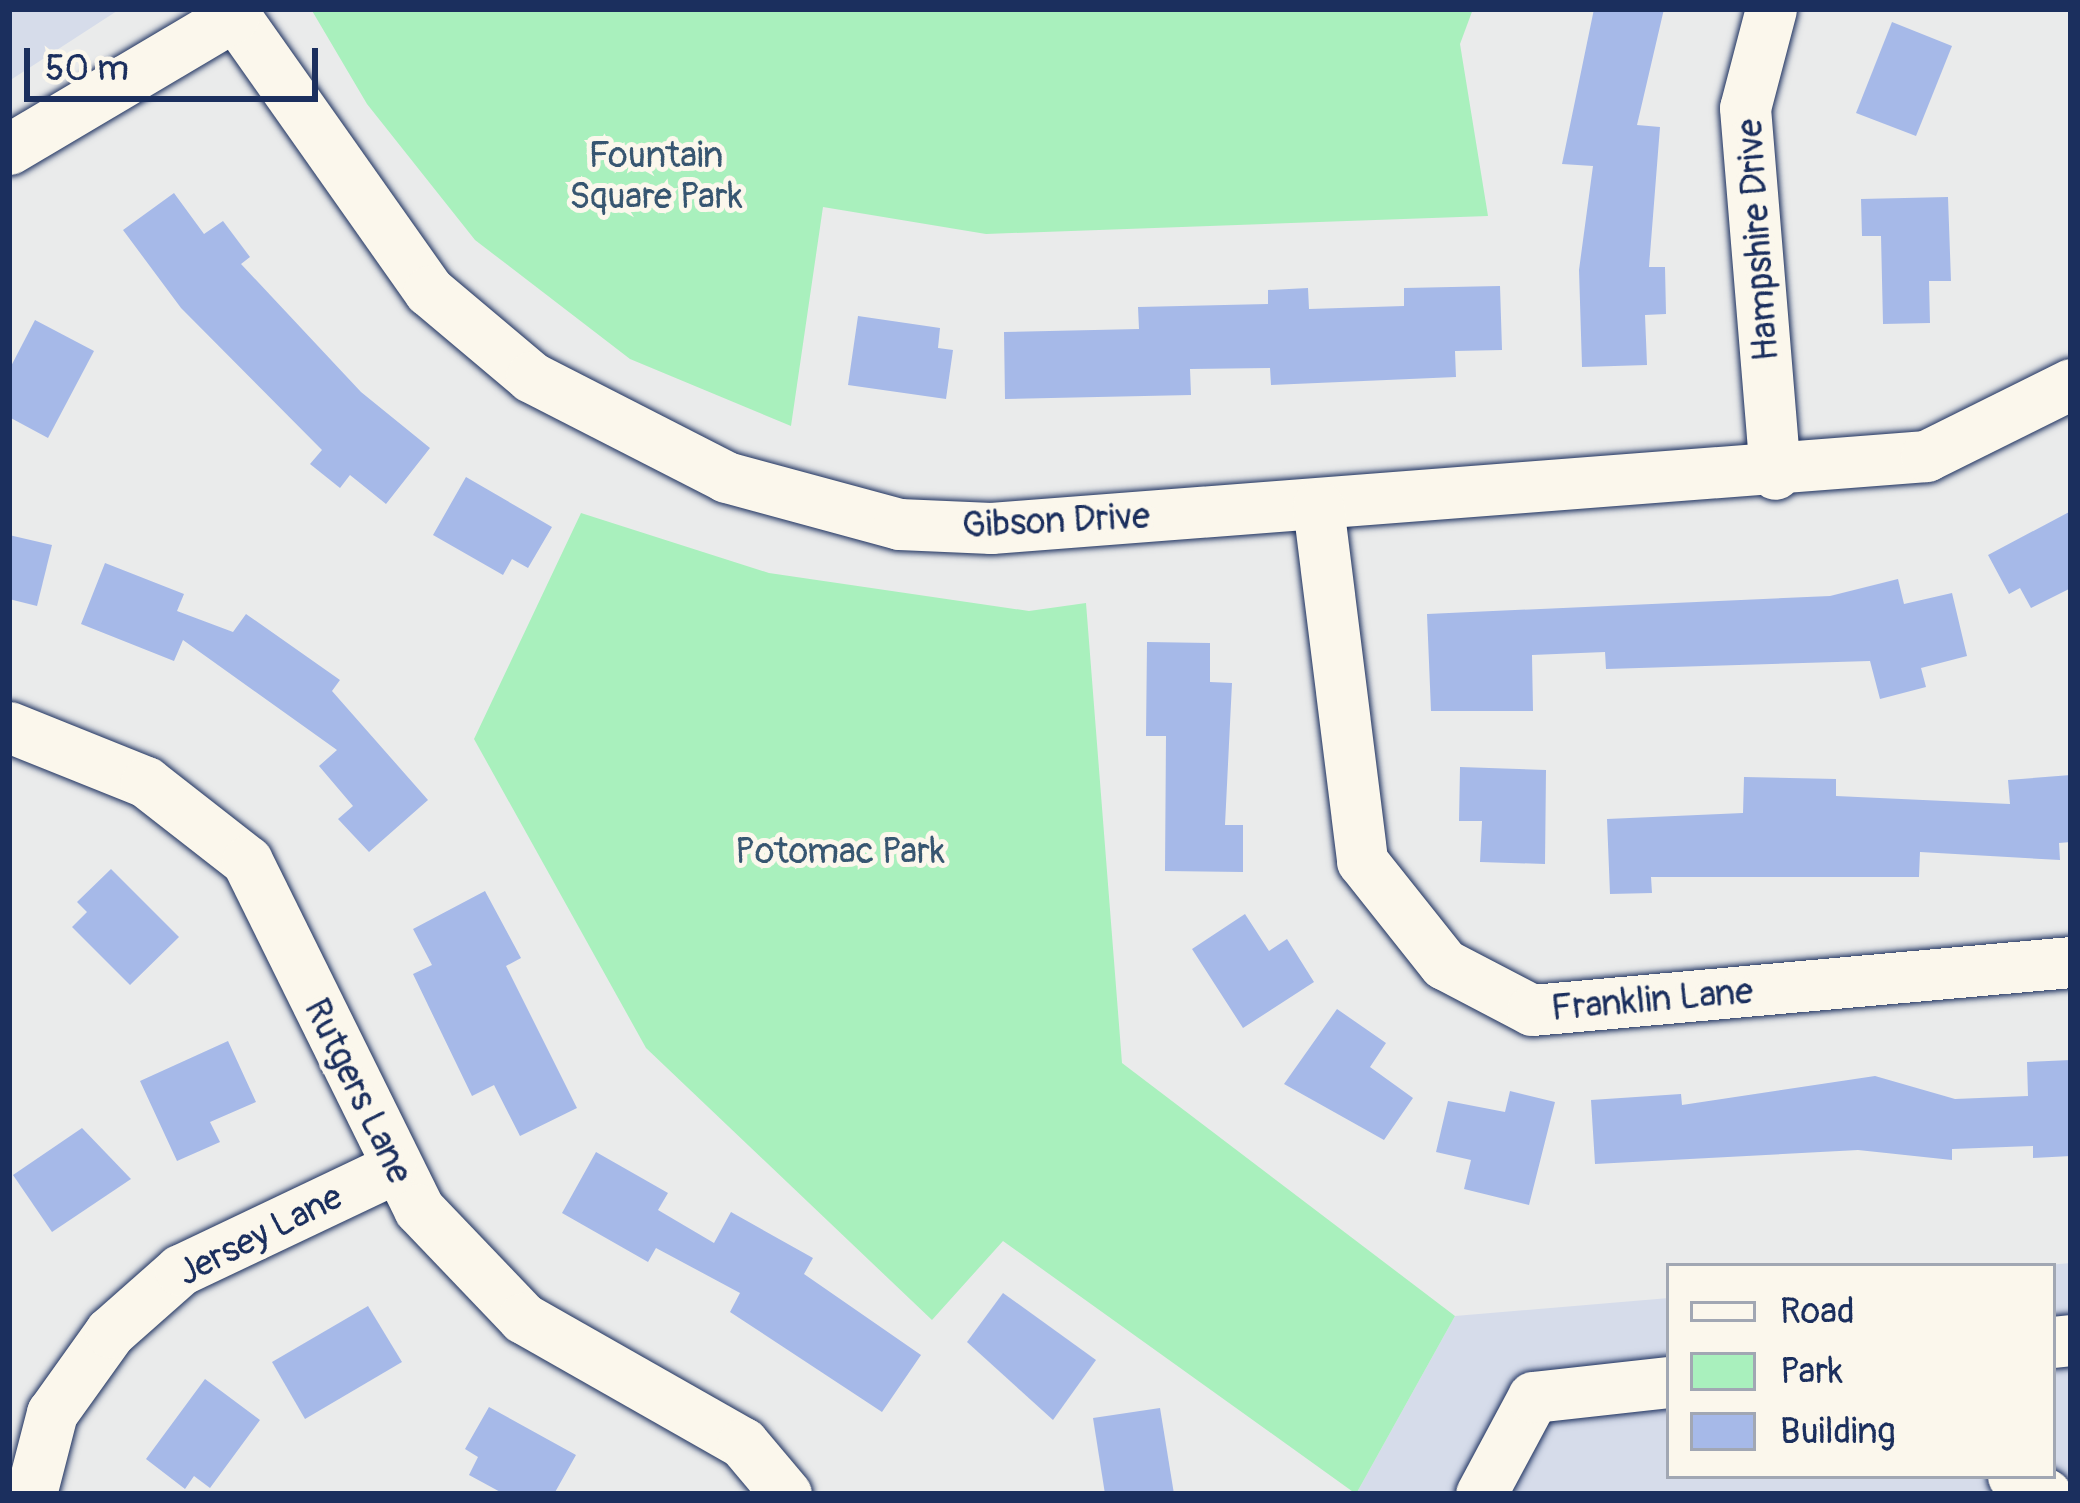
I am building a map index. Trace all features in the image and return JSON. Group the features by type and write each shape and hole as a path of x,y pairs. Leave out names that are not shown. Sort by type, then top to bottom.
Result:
{"street":[{"name":"Hampshire Drive","path":"1771,9 1745,108 1775,474"},
{"name":"Gibson Drive","path":"232,13 430,291 531,377 619,431 726,477 899,524 1318,506 1775,474 1926,456 2071,384"},
{"path":"9,149 232,13"},
{"name":"Franklin Lane","path":"1318,506 1362,861 1444,964 1532,1010 2071,962"},
{"name":"Rutgers Lane","path":"9,727 146,782 247,861 391,1170 523,1318 742,1443 786,1494"},
{"name":"Jersey Lane","path":"31,1494 52,1413 110,1332 180,1270 391,1170"},
{"path":"1481,1494 1533,1397 1666,1382"},
{"path":"2018,1479 2046,1494"}],"shaded area":[{"path":"9,9 120,9 9,81"},
{"path":"2071,1263 2071,1494 1356,1494 1455,1316 1666,1298 1666,1479 2056,1479 2056,1264"}],"green space":[{"name":"Fountain Square Park","path":"311,9 1473,9 1460,44 1488,216 986,234 823,207 791,426 630,359 475,240 367,104"},
{"name":"Potomac Park","path":"581,513 769,573 1029,611 1086,603 1122,1063 1455,1316 1356,1494 1003,1241 932,1320 646,1048 474,739"}],"building":[{"path":"1594,9 1664,9 1637,125 1660,127 1649,267 1665,267 1666,314 1645,315 1647,365 1582,367 1579,270 1593,166 1562,164"},
{"path":"1892,22 1952,46 1916,136 1856,113"},
{"path":"174,193 204,234 223,221 250,257 241,264 361,392 430,448 386,504 350,475 340,488 310,464 322,450 181,308 123,230"},
{"path":"1948,197 1951,281 1929,281 1930,323 1883,324 1881,236 1862,236 1861,199"},
{"path":"1500,286 1502,350 1455,351 1456,377 1271,385 1270,368 1190,369 1191,395 1005,399 1004,332 1139,329 1138,307 1268,304 1268,290 1308,288 1309,309 1404,306 1404,288"},
{"path":"858,316 940,328 938,348 953,350 946,399 848,385"},
{"path":"35,320 94,351 48,438 9,417 9,370"},
{"path":"466,477 552,527 528,568 512,559 503,575 433,535"},
{"path":"2071,511 2071,588 2031,608 2020,588 2009,594 1988,555"},
{"path":"9,535 52,545 37,606 9,599"},
{"path":"105,563 184,594 177,611 233,632 246,614 340,680 332,691 428,800 369,852 338,819 353,806 319,766 337,750 183,640 174,661 81,624"},
{"path":"1898,579 1904,604 1952,593 1967,656 1921,668 1926,687 1880,699 1870,661 1606,669 1605,652 1532,655 1533,711 1431,711 1427,614 1830,596"},
{"path":"1147,642 1210,643 1210,682 1232,683 1225,825 1243,825 1243,872 1165,871 1166,736 1146,736"},
{"path":"1460,767 1546,770 1545,864 1480,862 1482,821 1459,821"},
{"path":"2071,775 2071,842 2059,843 2060,860 1920,852 1919,877 1651,877 1652,893 1610,894 1607,819 1743,813 1744,777 1836,779 1836,796 2010,804 2008,780"},
{"path":"111,869 179,937 130,985 72,927 87,912 77,902"},
{"path":"485,891 521,958 506,966 577,1108 520,1136 494,1085 472,1096 413,974 432,965 413,929"},
{"path":"1245,914 1269,951 1287,939 1314,982 1243,1028 1192,949"},
{"path":"1337,1009 1386,1043 1370,1067 1413,1098 1384,1140 1284,1084"},
{"path":"228,1041 256,1102 210,1122 220,1142 177,1161 140,1081"},
{"path":"2071,1060 2071,1156 2033,1158 2033,1146 1952,1149 1952,1160 1858,1150 1595,1164 1591,1100 1681,1094 1682,1105 1875,1076 1955,1099 2028,1096 2027,1062"},
{"path":"1510,1091 1555,1102 1529,1205 1464,1189 1471,1160 1436,1152 1448,1101 1505,1112"},
{"path":"82,1128 131,1179 52,1232 13,1175"},
{"path":"596,1152 668,1193 658,1210 714,1243 731,1212 813,1258 804,1274 921,1355 882,1412 730,1312 740,1293 656,1248 648,1262 562,1213"},
{"path":"1003,1293 1096,1360 1053,1420 967,1342"},
{"path":"368,1306 402,1362 305,1419 272,1362"},
{"path":"205,1379 260,1420 210,1488 194,1476 185,1489 146,1459"},
{"path":"489,1407 576,1455 554,1494 504,1494 469,1475 478,1457 465,1449"},
{"path":"1160,1408 1174,1494 1105,1494 1093,1418"}]}
